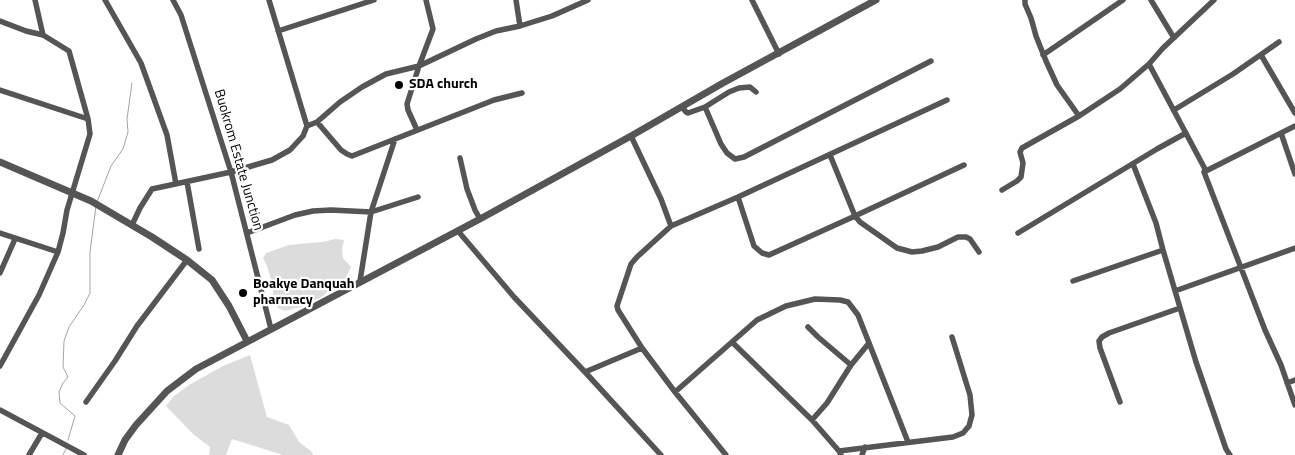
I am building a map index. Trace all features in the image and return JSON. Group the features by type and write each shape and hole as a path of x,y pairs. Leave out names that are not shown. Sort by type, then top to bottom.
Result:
{"street":[{"path":"35,0 43,35"},
{"path":"105,0 140,63 167,135 176,184"},
{"name":"Buokrom Estate Junction","path":"173,0 181,15 231,172 271,329"},
{"path":"132,225 152,189 231,172 272,160 290,150 303,136 307,126 269,0"},
{"path":"348,0 351,8"},
{"path":"278,31 374,0"},
{"path":"418,130 407,104 433,29 426,0"},
{"path":"516,0 520,26"},
{"path":"753,0 779,54"},
{"path":"118,455 125,440 136,425 167,390 196,369 458,231 876,0"},
{"path":"1025,0 1043,55 1057,85 1079,116"},
{"path":"1043,55 1123,0"},
{"path":"1151,0 1174,38"},
{"path":"1002,190 1021,177 1023,163 1020,152 1022,148 1079,116 1120,89 1149,64 1214,0"},
{"path":"307,126 318,122 340,102 386,74 419,66 496,31 552,16 585,1"},
{"path":"0,21 43,35 69,51 88,119 90,134 67,210 58,252 39,295 0,366"},
{"path":"1174,110 1233,74 1279,42"},
{"path":"1260,54 1295,113"},
{"path":"705,107 721,144 727,153 735,159 744,157 931,61"},
{"path":"1149,64 1205,169 1204,172 1265,330 1281,365 1295,405"},
{"path":"723,83 729,92"},
{"path":"682,106 688,113 705,107 739,88 750,87 756,92"},
{"path":"0,90 88,119"},
{"path":"318,122 341,150 352,156 494,100 522,93"},
{"path":"726,455 642,348 618,310 631,264 671,226 947,100"},
{"path":"1204,172 1295,126"},
{"path":"1018,233 1186,133"},
{"path":"1281,133 1295,174"},
{"path":"631,136 661,199 671,226"},
{"path":"360,282 371,212 395,139"},
{"path":"830,155 855,216 865,227 897,248 912,252 922,251 938,247 958,237 966,237 970,239 979,252"},
{"path":"460,158 467,189 474,210 480,219"},
{"path":"0,162 91,201 187,260 212,280 229,306 247,341"},
{"path":"1133,164 1156,223 1196,362 1226,449 1230,455"},
{"path":"738,197 754,246 762,253 769,255 964,165"},
{"path":"187,182 199,249"},
{"path":"247,233 313,211 371,212 418,197"},
{"path":"458,231 514,297 660,455"},
{"path":"0,233 58,252"},
{"path":"0,273 15,239"},
{"path":"1175,291 1295,248"},
{"path":"1073,281 1163,250"},
{"path":"86,402 137,326 187,260"},
{"path":"675,392 757,320 786,306 815,299 840,300 848,302 858,315 908,442"},
{"path":"1120,402 1099,341 1108,333 1180,308"},
{"path":"808,327 850,365"},
{"path":"733,343 812,420 840,453 865,447 953,437 963,433 969,426 972,415 970,395 952,337"},
{"path":"812,420 827,403 850,365 868,343"},
{"path":"585,372 642,348"},
{"path":"1287,383 1295,380"},
{"path":"0,410 84,455"},
{"path":"29,455 42,433"},
{"path":"862,455 865,447"}],"shaded area":[{"path":"335,239 344,240 343,258 351,267 345,279 323,296 304,306 285,311 278,308 274,300 273,286 267,266 263,258 266,253 289,245"},
{"path":"250,355 267,417 289,425 299,442 312,452 313,455 283,455 232,439 226,455 209,455 210,447 193,434 166,406 173,397 189,385 223,366"}],"waterway":[{"path":"97,202 111,166 123,149 128,132 127,119 132,83"},
{"path":"68,440 75,416 60,403 59,392 68,377 63,367 64,341 69,327 90,293 90,252 96,206"},
{"path":"63,455 66,449"}],"place":[{"name":"SDA church","path":"399,85"},
{"name":"Boakye Danquah pharmacy","path":"243,293"}]}
